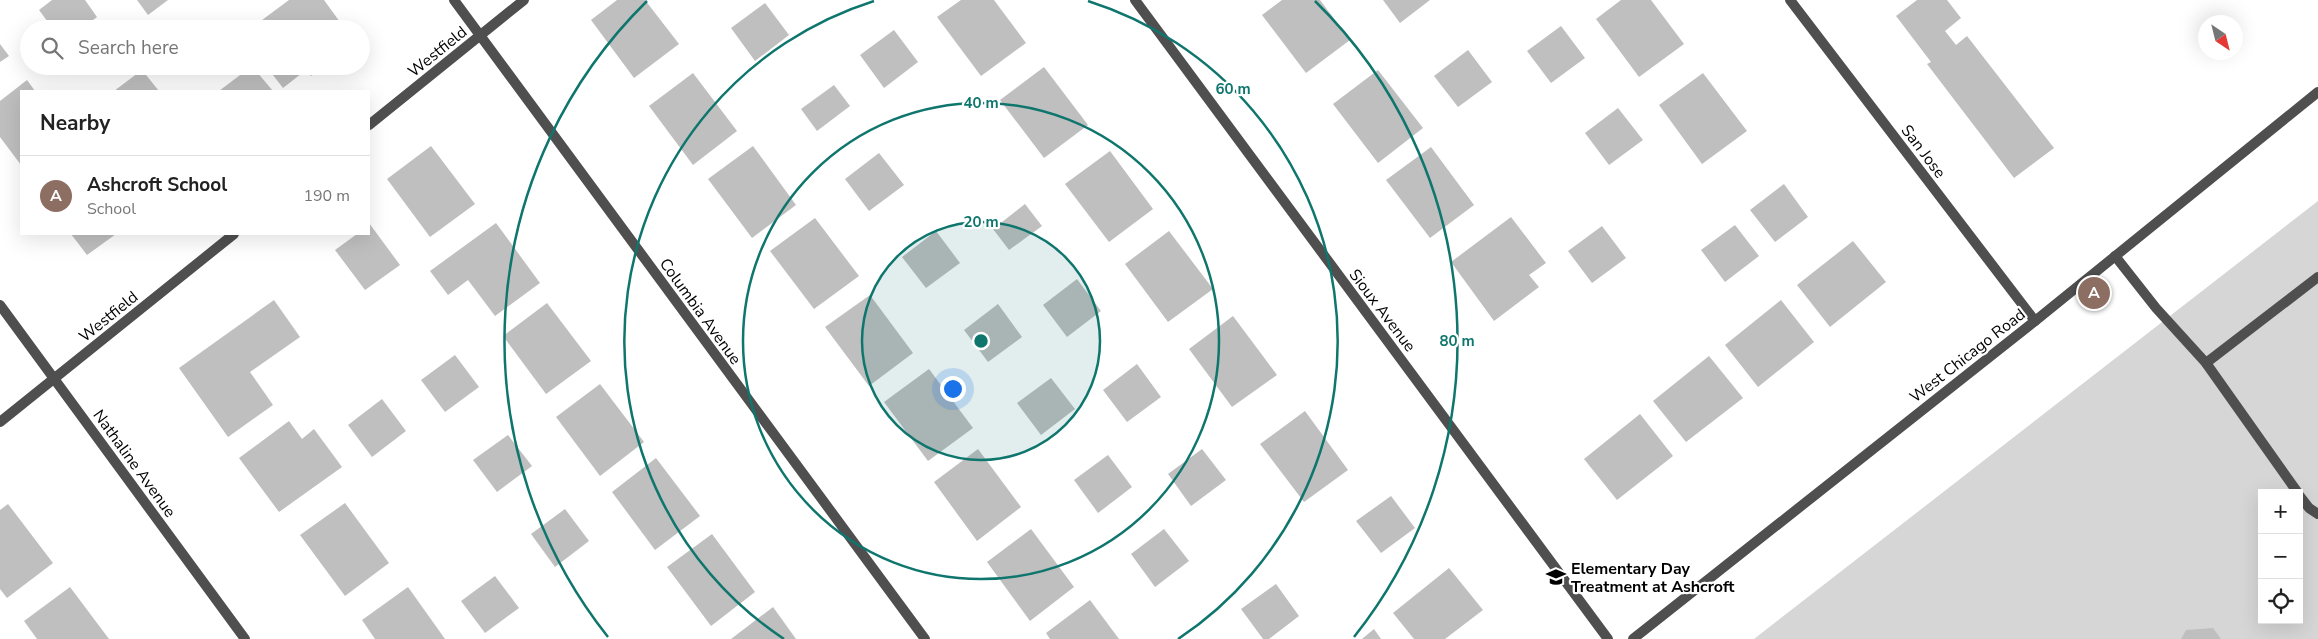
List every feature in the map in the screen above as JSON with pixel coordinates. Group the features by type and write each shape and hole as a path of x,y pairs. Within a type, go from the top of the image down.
{"street":[{"name":"Columbia Avenue","path":"454,0 925,639"},
{"name":"Westfield","path":"370,124 524,0"},
{"name":"Sioux Avenue","path":"1134,0 1608,639"},
{"name":"San Jose","path":"1790,0 2035,321"},
{"name":"West Chicago Road","path":"1633,639 2035,321 2318,92"},
{"name":"Westfield","path":"0,422 233,235"},
{"path":"2115,256 2156,308 2206,363 2294,489"},
{"path":"2206,363 2318,277"},
{"name":"Nathaline Avenue","path":"0,305 245,639"},
{"path":"2303,500 2309,508 2318,514"}],"shaded area":[{"path":"2318,201 2318,639 1754,639"}],"building":[{"path":"52,0 85,0 97,17 93,20 46,20 39,10"},
{"path":"137,0 168,0 148,15"},
{"path":"289,0 324,0 338,20 262,20"},
{"path":"617,0 645,0 679,44 634,78 591,20"},
{"path":"961,0 994,0 1026,43 981,76 937,17"},
{"path":"1282,0 1320,0 1350,40 1306,73 1262,15"},
{"path":"1383,0 1430,0 1400,23"},
{"path":"1621,0 1651,0 1684,44 1639,77 1596,19"},
{"path":"1917,0 1947,0 1961,18 1945,31 1956,45 1967,36 2054,148 2014,178 1927,64 1931,62 1896,16"},
{"path":"765,3 789,35 755,61 731,28"},
{"path":"1561,26 1585,58 1551,83 1527,51"},
{"path":"894,30 918,62 884,88 860,55"},
{"path":"0,44 9,56 0,62"},
{"path":"1468,50 1492,82 1458,107 1434,76"},
{"path":"1044,67 1088,125 1044,158 1000,100"},
{"path":"1378,70 1423,128 1378,163 1333,104"},
{"path":"693,73 737,131 693,165 649,106"},
{"path":"1703,73 1747,131 1702,164 1659,105"},
{"path":"135,75 146,75 158,90 115,90"},
{"path":"240,75 260,75 272,90 220,90"},
{"path":"273,75 300,75 283,88"},
{"path":"27,80 34,90 20,90 20,164 0,137 0,101"},
{"path":"834,85 850,106 817,131 801,109"},
{"path":"1618,108 1643,140 1609,165 1585,133"},
{"path":"431,146 475,204 430,237 387,179"},
{"path":"753,146 796,205 752,238 708,179"},
{"path":"1431,147 1474,205 1430,238 1386,180"},
{"path":"1110,151 1153,209 1109,242 1065,184"},
{"path":"879,153 904,185 869,211 845,179"},
{"path":"1784,184 1808,217 1775,242 1750,210"},
{"path":"1025,204 1042,226 1009,250 993,229"},
{"path":"1511,217 1546,263 1529,275 1539,287 1494,321 1451,262"},
{"path":"815,218 859,276 814,309 770,251"},
{"path":"496,223 540,283 495,316 468,280 448,295 430,271"},
{"path":"370,224 400,265 365,290 335,250 356,235 370,235"},
{"path":"1735,225 1759,256 1725,282 1701,250"},
{"path":"1602,226 1626,258 1592,283 1568,251"},
{"path":"936,231 960,263 926,288 902,257"},
{"path":"1169,231 1213,289 1168,322 1125,264"},
{"path":"72,235 115,235 87,255"},
{"path":"1853,241 1886,282 1830,327 1797,285"},
{"path":"1077,279 1101,311 1067,337 1043,305"},
{"path":"870,295 913,353 869,386 825,327"},
{"path":"274,300 300,337 250,372 273,405 228,437 179,368"},
{"path":"1781,300 1814,342 1758,387 1725,345"},
{"path":"547,303 591,361 546,394 503,336"},
{"path":"998,304 1022,337 988,362 964,330"},
{"path":"1233,316 1277,375 1232,407 1189,349"},
{"path":"455,355 479,387 445,412 421,380"},
{"path":"1709,356 1743,398 1686,442 1653,401"},
{"path":"1137,364 1161,397 1127,422 1103,390"},
{"path":"929,369 973,428 928,461 884,402"},
{"path":"1051,378 1075,409 1041,435 1017,403"},
{"path":"600,384 644,442 600,476 556,417"},
{"path":"382,399 406,431 372,457 348,425"},
{"path":"1305,411 1348,470 1304,502 1260,444"},
{"path":"1640,414 1673,456 1617,500 1584,459"},
{"path":"289,421 302,439 314,429 342,467 279,512 239,458"},
{"path":"508,435 532,466 497,492 473,460"},
{"path":"978,449 1021,507 977,541 934,482"},
{"path":"1202,449 1226,480 1191,506 1168,474"},
{"path":"1108,455 1132,487 1098,513 1074,480"},
{"path":"656,458 700,516 655,550 612,492"},
{"path":"1391,496 1415,528 1381,553 1356,521"},
{"path":"345,503 389,563 345,596 300,535"},
{"path":"8,504 53,563 7,598 0,589 0,510"},
{"path":"565,509 589,541 555,567 531,534"},
{"path":"1031,529 1074,587 1030,621 987,562"},
{"path":"1164,529 1189,561 1155,587 1131,554"},
{"path":"712,534 755,592 711,626 667,567"},
{"path":"1449,568 1483,610 1445,639 1414,639 1393,613"},
{"path":"495,576 519,608 485,633 461,601"},
{"path":"1276,584 1299,616 1269,639 1263,639 1241,609"},
{"path":"70,587 109,639 37,639 24,621"},
{"path":"408,587 445,639 375,639 362,620"},
{"path":"1090,600 1119,639 1050,639 1046,633"},
{"path":"773,607 796,639 731,639"},
{"path":"2213,628 2221,639 2181,639 2186,630"},
{"path":"1374,629 1381,639 1362,639"}],"place":[{"name":"Ashcroft School","path":"2094,293"},
{"name":"Elementary Day Treatment at Ashcroft","path":"1556,577"}]}
